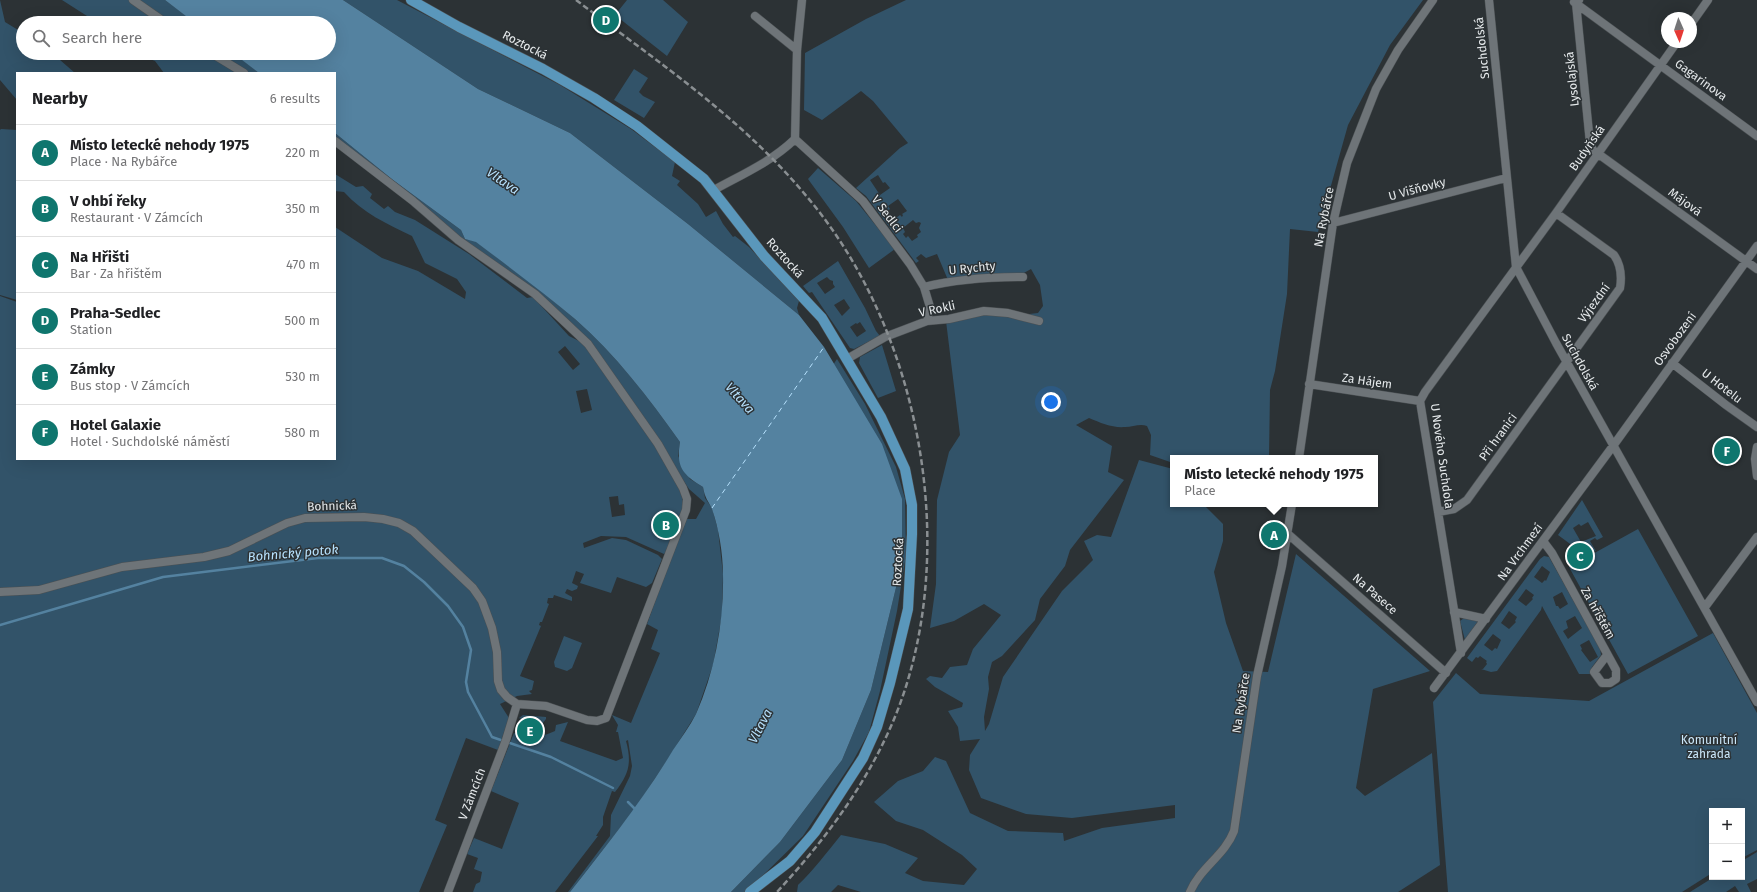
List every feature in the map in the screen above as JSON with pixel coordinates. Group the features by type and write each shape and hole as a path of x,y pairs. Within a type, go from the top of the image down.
{"main road":[{"name":"Roztocká","path":"411,0 459,27 543,69 594,98 637,126 677,156 704,179 764,256 822,318 881,417 906,469 909,486 912,534 908,609 890,683 871,742 842,793 815,832 794,856 750,892"}],"street":[{"path":"133,0 156,16"},
{"path":"714,190 762,165 781,152 795,139 797,50 802,0"},
{"name":"Na Rybářce","path":"1299,455 1334,223 1347,162 1376,89 1398,50 1433,0"},
{"name":"Suchdolská","path":"1489,0 1516,267 1566,361 1757,702"},
{"path":"1697,16 1708,0"},
{"name":"Gagarinova","path":"1576,1 1757,136"},
{"name":"Lysolajská","path":"1576,1 1590,143 1593,150 1598,154"},
{"path":"755,16 797,50"},
{"name":"Budyňská","path":"1516,267 1673,48"},
{"path":"223,60 242,72"},
{"name":"V Sedlci","path":"795,139 863,200 910,264 924,287 930,307 927,321"},
{"path":"336,142 413,201 458,240 535,294 588,344 658,444 683,488 687,499 686,510 606,718 597,721 587,720 546,706 517,704"},
{"name":"Májová","path":"1598,154 1757,269"},
{"name":"U Višňovky","path":"1334,223 1506,178"},
{"name":"Výjezdní","path":"1556,213 1614,255 1618,262 1622,280 1620,288 1566,361"},
{"name":"Osvobození","path":"1614,446 1757,246"},
{"name":"U Nového Suchdola","path":"1461,652 1420,401 1516,267"},
{"name":"U Rychty","path":"924,287 951,281 996,277 1023,277"},
{"name":"V Rokli","path":"847,359 885,337 927,321 949,319 984,311 1008,313 1039,321"},
{"name":"Při hranici","path":"1438,512 1454,509 1467,500 1560,373 1566,361"},
{"name":"U Hotelu","path":"1672,363 1757,427"},
{"name":"Za Hájem","path":"1309,384 1420,401"},
{"name":"Na Vrchmezí","path":"1434,688 1614,446"},
{"path":"1757,447 1755,459 1757,476"},
{"name":"Na Rybářce","path":"1190,892 1210,863 1230,842 1234,831 1257,676 1282,566 1292,507"},
{"name":"Bohnická","path":"0,592 39,590 122,567 204,557 229,551 287,524 305,518 364,517 383,519 399,523 413,532 474,588 482,601 492,628 496,652 498,681 501,690 507,697 517,704"},
{"name":"Na Pasece","path":"1288,534 1446,673"},
{"path":"1705,607 1757,537"},
{"name":"Za hřištěm","path":"1543,540 1607,655"},
{"path":"1454,612 1486,619"},
{"name":"V Zámcích","path":"448,892 505,741 517,704"}],"green space":[{"path":"0,0 5,22 16,29 16,60 60,60 74,72 16,72 16,99 0,80"},
{"path":"62,0 131,0 153,16 87,16"},
{"path":"136,0 165,0 187,16 160,16"},
{"path":"343,0 397,0 560,85 631,129 675,162 672,176 680,181 677,185 698,204 706,217 716,211 723,224 733,237 735,236 749,247 799,301 797,308 799,315 688,224 570,133 478,89"},
{"path":"627,0 663,0 688,22 667,56 615,15"},
{"path":"906,0 1423,0 1390,45 1348,125 1318,232 1290,229 1287,294 1275,371 1270,390 1269,455 1170,455 1170,462 1150,455 1151,435 1147,426 1116,427 1089,418 1076,425 1112,446 1108,472 1124,480 1070,550 1065,566 1040,599 1035,620 1002,656 992,662 988,677 989,689 984,717 985,731 989,724 1003,677 1062,591 1093,560 1084,541 1097,535 1111,537 1139,460 1170,468 1170,507 1206,507 1223,524 1223,541 1214,572 1226,623 1243,671 1268,672 1296,554 1430,671 1373,689 1356,788 1365,796 1432,753 1440,865 1398,892 861,892 838,885 831,892 797,892 798,885 841,835 885,844 918,858 905,873 923,881 964,885 977,869 962,855 923,830 896,821 874,802 898,781 923,771 935,757 946,761 970,813 1008,831 1063,833 1064,841 1102,828 1175,818 1175,805 1072,818 1026,814 981,798 969,770 970,755 980,739 960,741 958,727 948,711 962,707 963,703 935,687 926,679 930,676 942,678 950,667 967,665 973,649 1001,615 984,604 954,621 930,628 936,584 937,500 949,452 960,435 946,321 992,313 1011,316 1038,313 1043,306 1040,285 1031,269 1022,274 948,280 937,254 926,258 921,254 916,258 919,261 916,263 866,196 856,188 900,148 908,143 873,101 861,91 822,120 804,110 805,53 866,19","holes":["878,175 883,183 885,182 890,188 880,195 870,180","898,199 907,211 902,214 902,217 900,215 896,218 894,216 890,218 886,212 890,209 888,206","913,220 916,223 921,223 919,228 921,232 917,235 918,237 912,241 908,236 906,238 903,234 905,232 903,228"]},
{"path":"152,60 218,60 236,72 163,72"},
{"path":"227,60 243,60 258,72 246,72"},
{"path":"634,69 648,78 639,92 643,96 655,102 644,118 614,100"},
{"path":"0,130 16,130 16,300 0,295"},
{"path":"336,134 393,180 461,230 465,239 476,241 551,299 575,319 604,347 631,377 680,442 678,456 690,479 703,487 705,498 712,508 718,530 723,574 722,615 713,665 696,714 634,810 570,892 568,892 610,836 611,815 630,776 632,766 628,740 626,741 629,756 628,768 623,780 615,792 612,791 603,817 603,825 596,836 598,836 555,892 473,892 476,884 480,882 482,872 474,869 478,858 467,854 474,838 502,849 519,803 491,791 514,733 530,737 545,735 555,731 556,725 568,722 560,741 616,761 623,758 618,732 616,732 618,725 612,715 631,723 660,653 651,649 658,630 647,624 685,519 696,519 705,503 689,489 590,343 336,140"},
{"path":"818,168 856,201 895,249 869,268 843,227 808,179"},
{"path":"336,175 356,187 363,186 372,194 370,198 384,209 388,206 395,212 415,220 469,254 527,298 533,297 569,336 581,342 590,350 654,444 679,488 684,508 666,553 664,554 626,537 601,536 583,543 584,548 612,538 626,540 658,555 662,559 652,583 646,587 617,577 611,593 580,583 584,574 576,571 572,583 578,586 577,589 572,591 567,589 565,593 572,597 572,601 554,595 553,598 548,598 547,603 549,604 542,622 540,622 539,625 541,626 520,676 534,681 532,690 529,691 532,694 517,696 500,704 509,718 498,750 466,738 435,820 447,825 419,892 0,892 0,296 16,302 16,460 336,460 336,228 382,258 418,271 465,299 466,292 457,279 425,263 412,236 367,212 344,192 336,191","holes":["565,346 580,364 573,370 558,352","587,389 592,410 581,413 576,391","618,496 619,505 624,504 625,515 612,517 609,497"]},
{"path":"838,261 880,336 854,349 850,348 812,292 809,293 803,286","holes":["827,277 833,281 835,287 825,294 817,283","844,299 850,308 842,316 834,305","860,322 866,331 857,337 850,327 856,323 857,324"]},
{"path":"882,345 896,391 878,398 859,363 860,357"},
{"path":"837,359 865,404 896,467 905,499 906,555 897,611 880,691 869,732 853,761 803,836 746,892 731,892 780,842 842,760 871,690 902,563 833,365"},
{"path":"1582,500 1603,537 1597,540 1595,538 1590,541 1596,551 1577,549 1558,535","holes":["1588,522 1596,536 1581,542 1573,528 1579,524 1581,526"]},
{"path":"1638,529 1698,636 1628,674 1569,567"},
{"path":"1544,556 1549,557 1600,648 1601,655 1592,667 1590,674 1579,674 1542,606 1541,610 1497,671 1491,672 1481,669 1483,669 1487,664 1487,661 1480,656 1478,658 1476,657 1472,662 1467,658 1540,559","holes":["1542,566 1550,572 1546,581 1545,580 1542,583 1534,577","1526,589 1534,595 1532,598 1533,599 1526,606 1518,600","1562,592 1568,604 1560,609 1556,606 1553,597","1509,611 1517,617 1516,622 1509,629 1501,623","1575,616 1582,628 1568,639 1563,631 1568,628 1566,621","1493,634 1501,640 1497,649 1495,648 1492,651 1484,645","1589,640 1598,657 1590,662 1581,650 1580,645"]},
{"path":"1464,618 1478,621 1465,640 1460,621"},
{"name":"Komunitní zahrada","path":"1713,633 1757,713 1757,850 1745,856 1745,808 1709,808 1709,875 1682,892 1448,892 1433,702 1456,673 1480,694 1589,701"},
{"path":"564,636 582,643 572,668 567,671 555,667 554,662"},
{"path":"523,715 546,717 546,719 542,724 535,724 519,718"},
{"path":"1757,852 1757,879 1747,884 1751,892 1739,892 1735,886 1726,892 1690,892 1709,880 1745,880 1745,859"}],"water":[{"name":"Vltava","path":"165,0 343,0 478,89 570,133 688,224 799,315 824,347 882,444 902,499 902,563 871,690 842,760 780,842 731,892 570,892 637,805 688,728 703,698 713,663 722,610 723,567 720,542 717,525 703,487 685,474 680,464 680,442 631,377 604,347 575,319 476,242 465,239 461,230 393,180 336,134 336,72 258,72 242,60 336,60 336,16 186,16"}],"waterway":[{"name":"Bohnický potok","path":"0,625 163,577 318,558 382,558 404,566 424,582 448,606 463,627 471,650 466,682 468,692 492,737 551,757 613,788"},
{"name":"Bohnický potok","path":"628,802 637,811"}],"ferry route":[{"path":"712,508 824,347"}],"railway":[{"path":"576,0 698,92 756,142 783,169 808,198 848,253 880,314 904,381 920,450 927,521 925,591 913,660 892,724 869,770 856,792 827,833 777,892"}],"place":[{"name":"Praha-Sedlec","path":"606,20"},
{"name":"Hotel Galaxie","path":"1727,451"},
{"name":"V ohbí řeky","path":"666,525"},
{"name":"Místo letecké nehody 1975","path":"1274,535"},
{"name":"Na Hřišti","path":"1580,556"},
{"name":"Zámky","path":"530,731"}]}
